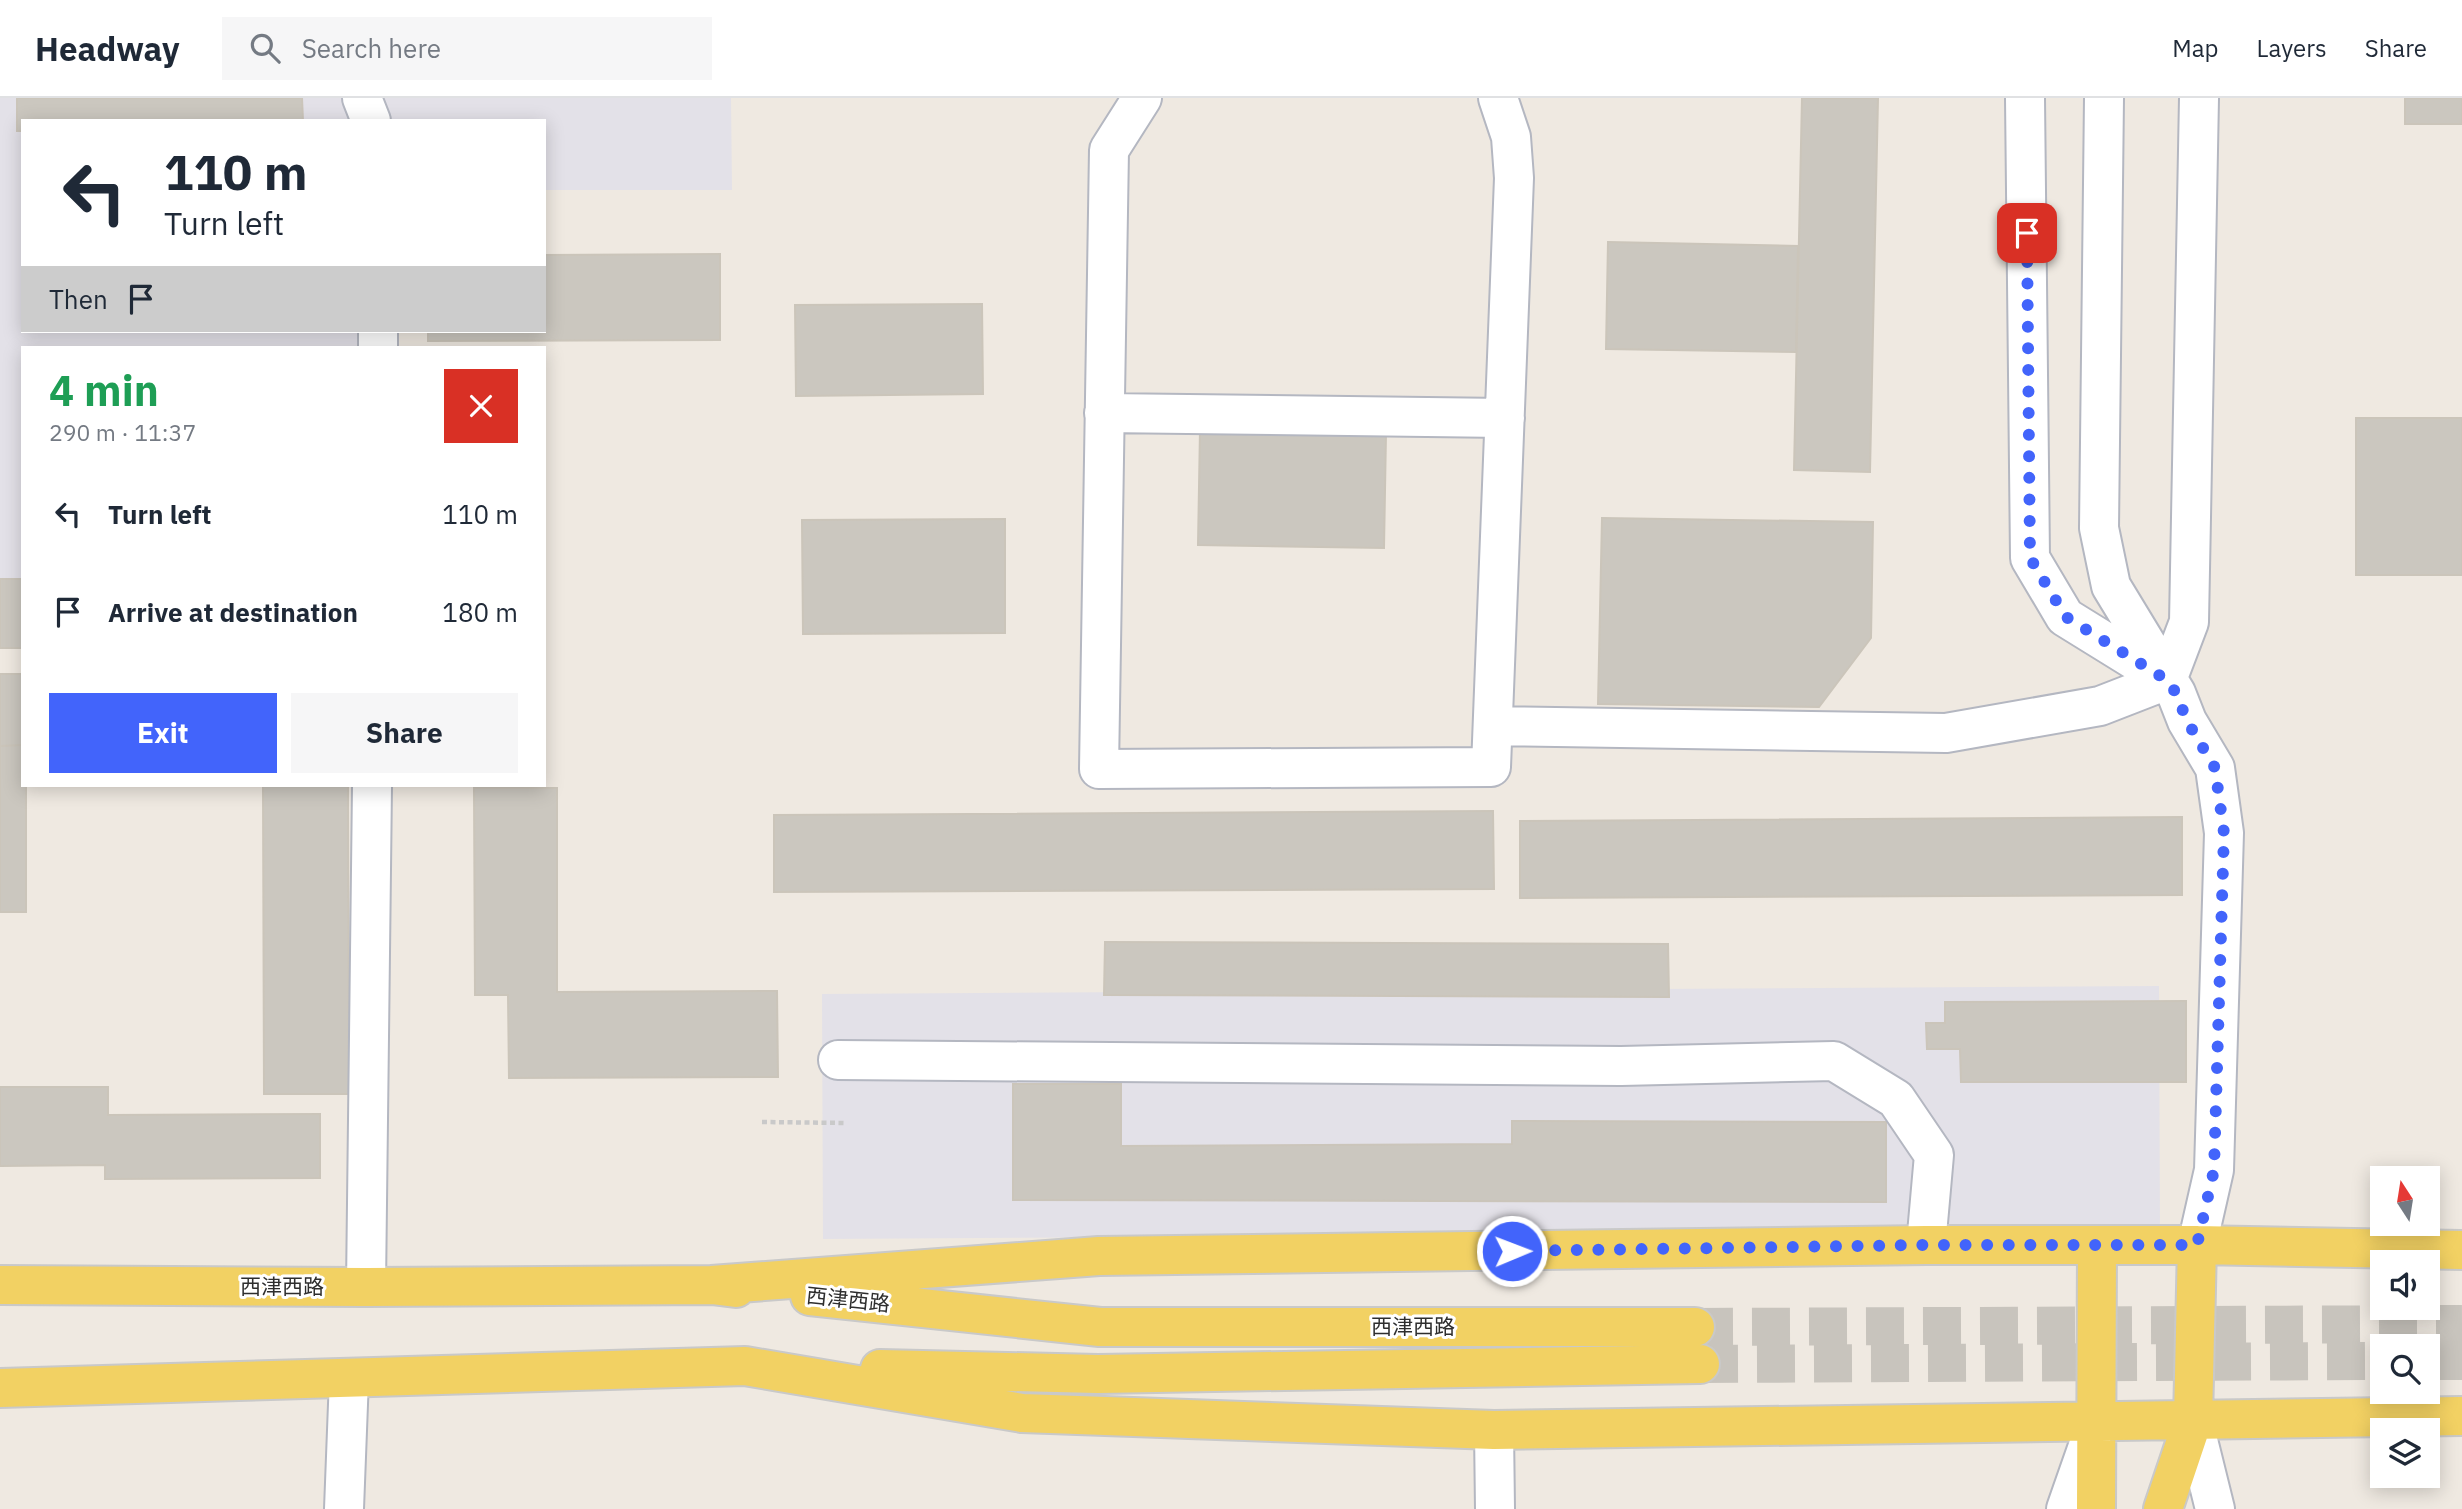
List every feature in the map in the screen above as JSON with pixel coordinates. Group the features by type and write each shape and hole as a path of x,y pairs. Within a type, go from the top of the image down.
{"main road":[{"path":"712,1285 1098,1256 1926,1245 2197,1245 2462,1250"},
{"path":"2096,1509 2097,1245"},
{"path":"2163,1509 2193,1420 2197,1245"},
{"name":"西津西路","path":"0,1285 712,1285 1100,1327 1698,1345 1098,1374 745,1366 0,1388"},
{"name":"西津西路","path":"745,1366 1022,1413 1494,1430 2462,1416"}],"street":[{"path":"362,98 370,119"},
{"path":"1142,98 1109,150 1099,769 1492,766 1514,178 1511,137 1498,98"},
{"path":"2025,98 2030,558 2066,617 2167,680"},
{"path":"2104,98 2098,527 2111,586 2176,693 2187,721 2215,768 2224,833 2214,1170 2197,1245"},
{"path":"1493,726 1946,733 2100,706 2167,680 2189,622 2199,98"},
{"path":"1104,413 1504,418"},
{"path":"366,1287 372,787"},
{"path":"838,1060 1607,1066 1834,1061 1896,1100 1934,1155 1926,1245"},
{"path":"344,1509 349,1378"},
{"path":"2066,1509 2097,1420"},
{"path":"2193,1420 2215,1509"},
{"path":"1494,1430 1495,1509"}],"path":[{"path":"762,1122 846,1123"}],"shaded area":[{"path":"0,98 731,98 732,190 546,190 546,119 21,119 21,333 394,333 394,346 21,346 21,648 0,648"},
{"path":"2159,986 2160,1231 823,1239 822,994"}],"building":[{"path":"17,98 302,98 303,119 21,119 21,131 17,131"},
{"path":"1802,98 1878,98 1870,472 1794,470"},
{"path":"2405,98 2462,98 2462,124 2405,124"},
{"path":"1608,242 1798,246 1796,352 1606,349"},
{"path":"720,254 720,340 428,341 428,333 546,333 546,255"},
{"path":"982,304 983,394 796,396 795,305"},
{"path":"2356,418 2462,418 2462,575 2356,575"},
{"path":"1200,430 1386,433 1384,548 1198,545"},
{"path":"1602,518 1873,522 1871,638 1819,707 1598,704"},
{"path":"1005,519 1005,633 803,634 802,520"},
{"path":"0,579 21,579 21,648 0,648"},
{"path":"0,674 21,674 21,745 0,746"},
{"path":"21,745 21,787 26,787 26,912 0,912 0,746"},
{"path":"263,787 348,787 349,1094 264,1094"},
{"path":"474,788 557,788 557,992 777,991 778,1077 509,1078 508,995 475,995"},
{"path":"1493,811 1494,889 774,892 774,815"},
{"path":"2182,817 2182,895 1520,898 1520,821"},
{"path":"1105,942 1668,944 1669,997 1104,995"},
{"path":"2186,1001 2186,1082 1961,1082 1960,1049 1927,1049 1926,1023 1945,1023 1945,1002"},
{"path":"1013,1084 1121,1084 1121,1146 1512,1144 1512,1121 1886,1122 1886,1202 1013,1200"},
{"path":"0,1087 108,1087 108,1115 320,1114 320,1178 105,1179 105,1165 0,1166"}],"tunnel":[{"path":"1695,1327 2462,1324"},
{"path":"1700,1364 2370,1361"},
{"path":"2440,1361 2462,1361"}],"route":[{"path":"1512,1251 1926,1245 2197,1245 2214,1170 2224,833 2215,768 2167,680 2066,617 2030,558 2027,233"}]}
